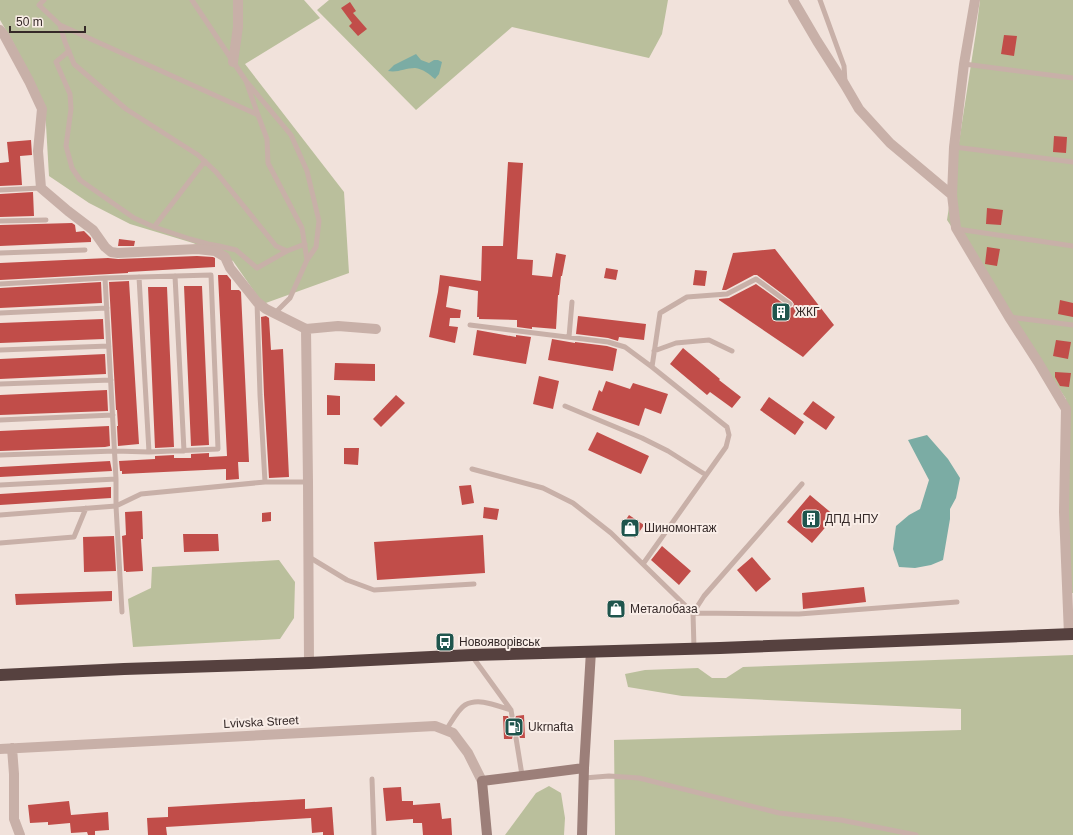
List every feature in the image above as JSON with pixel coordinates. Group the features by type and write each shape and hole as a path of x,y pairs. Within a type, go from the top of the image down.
{"highway":[{"path":"0,675 472,655 1071,635"}],"street":[{"path":"233,62 238,27 238,0"},
{"path":"793,0 859,109 890,143 952,195"},
{"path":"975,0 964,64 954,147 952,195 956,228 1038,362 1070,410 1064,512 1071,635"},
{"path":"0,30 29,81 42,109 38,151 41,188 93,230 105,247 111,252 118,253 197,249 215,251 225,257 230,268 256,302 266,309 306,329 338,326 376,329"},
{"path":"306,329 309,663"},
{"path":"582,835 591,651"},
{"name":"Lvivska Street","path":"0,749 435,726 446,730"},
{"path":"446,730 453,733 468,753 482,781 488,835"},
{"path":"12,748 14,774 14,820 20,835"},
{"path":"482,781 522,775 584,773"}],"lane":[{"path":"44,0 39,5 60,25 258,115"},
{"path":"192,0 246,81 291,136 307,171 319,221 316,247 307,260 290,298 275,313"},
{"path":"820,0 844,66 845,85"},
{"path":"60,25 74,64 126,109 205,161 221,178 276,246 287,251"},
{"path":"69,51 56,62 70,94 66,146 72,168 80,180 134,218 154,227 208,244 236,250 257,268 287,251 304,244"},
{"path":"964,64 1073,78"},
{"path":"246,81 267,139 268,163 302,228 307,260"},
{"path":"954,147 1073,162"},
{"path":"154,227 205,161"},
{"path":"0,190 41,188"},
{"path":"0,221 46,220"},
{"path":"956,228 1073,246"},
{"path":"0,253 85,250"},
{"path":"0,284 105,278 211,275 218,449 0,455"},
{"path":"175,276 184,451"},
{"path":"139,277 149,452"},
{"path":"105,278 122,612"},
{"path":"652,367 660,314 687,296 727,294 756,279 790,304"},
{"path":"256,302 265,482"},
{"path":"569,337 572,302"},
{"path":"0,313 107,308"},
{"path":"1010,317 1073,325"},
{"path":"470,325 608,342 625,347 727,426 729,435 726,447 643,564"},
{"path":"654,351 676,343 709,340 732,351"},
{"path":"0,350 109,346"},
{"path":"0,384 111,380"},
{"path":"565,406 642,438 668,451 706,475"},
{"path":"0,420 113,415"},
{"path":"472,469 543,488 573,503 611,533 693,613 800,614 957,602"},
{"path":"0,485 116,479"},
{"path":"0,515 116,506 141,494 265,482 308,482"},
{"path":"694,648 693,613 704,596 802,484"},
{"path":"0,543 74,537 86,508"},
{"path":"309,558 347,580 374,590 474,584"},
{"path":"446,730 464,705 476,702 490,703 512,713 472,655"},
{"path":"516,738 522,775"},
{"path":"584,773 640,778 779,813 841,820 916,835"},
{"path":"372,779 374,835"}],"green space":[{"path":"0,0 304,0 320,18 245,64 344,192 349,273 263,304 233,261 193,243 130,224 89,203 49,176 45,108 13,42 0,20"},
{"path":"329,0 668,0 662,34 649,58 512,27 416,110 317,10"},
{"path":"980,0 1073,0 1073,593 1068,593 1066,399 947,220"},
{"path":"279,560 295,582 294,618 280,639 133,647 128,599 151,588 152,567"},
{"path":"1073,655 1073,835 615,835 614,740 961,730 961,709 682,696 628,687 625,674 645,670 698,668 712,678 726,678 743,667"},
{"path":"549,786 561,793 565,818 564,835 505,835 536,793"}],"water":[{"path":"416,54 421,60 429,63 434,60 442,62 439,74 435,79 423,71 415,68 388,71 394,65"},
{"path":"927,435 948,459 960,478 956,498 950,509 950,519 943,560 931,565 915,568 899,567 893,549 896,526 909,515 920,509 929,480 908,440"}],"building":[{"path":"350,2 356,11 353,13 367,29 358,36 349,26 352,23 341,8"},
{"path":"1004,35 1017,36 1014,56 1001,54"},
{"path":"1054,136 1067,137 1066,153 1053,152"},
{"path":"31,140 32,155 20,156 22,185 0,186 0,163 9,162 7,142"},
{"path":"508,162 523,163 517,259 533,260 532,275 552,277 556,253 566,255 558,295 556,329 532,327 532,329 517,327 517,320 479,319 479,317 477,317 478,291 449,286 446,307 461,310 460,318 450,318 449,326 458,327 455,343 429,337 440,275 481,281 482,246 503,246"},
{"path":"33,192 34,216 0,217 0,194"},
{"path":"987,208 1003,210 1001,225 986,224"},
{"path":"72,223 75,225 76,232 84,231 91,238 91,242 0,246 0,225"},
{"path":"119,239 135,241 134,246 118,246"},
{"path":"987,247 1000,249 997,266 985,264"},
{"name":"ЖКГ","path":"775,249 834,325 803,357 719,300 729,298 756,284 788,307 793,307 794,304 792,301 757,275 754,275 726,290 722,290 733,253"},
{"path":"197,256 215,258 215,267 0,280 0,263"},
{"path":"606,268 618,270 616,280 604,278"},
{"path":"695,270 707,271 705,286 693,285"},
{"path":"218,275 227,275 231,280 231,290 239,290 241,292 249,462 238,462 239,479 226,480 226,469 122,474 122,471 120,471 119,461 155,459 155,456 174,455 174,458 191,458 191,454 209,453 209,457 227,456"},
{"path":"129,281 139,444 118,446 109,282"},
{"path":"101,282 102,303 0,308 0,288"},
{"path":"184,286 202,286 209,445 191,446"},
{"path":"148,287 167,287 174,447 155,448"},
{"path":"1060,300 1073,303 1073,317 1058,314"},
{"path":"266,316 269,318 271,350 283,349 289,477 269,478 261,317"},
{"path":"578,316 646,324 644,340 619,337 618,341 608,338 576,334"},
{"path":"103,319 104,339 0,343 0,323"},
{"path":"477,330 516,337 516,335 531,337 526,364 473,355"},
{"path":"552,339 607,346 617,349 613,371 548,360"},
{"path":"1056,340 1071,342 1068,359 1053,356"},
{"path":"683,348 720,379 719,380 741,397 732,408 710,392 707,395 670,364"},
{"path":"105,354 106,374 0,379 0,359"},
{"path":"335,363 375,364 375,381 334,380"},
{"path":"1055,372 1071,373 1069,387 1060,386 1055,377"},
{"path":"539,376 559,381 553,409 533,404"},
{"path":"606,381 630,389 633,383 668,394 661,414 645,408 639,426 592,410 599,390 602,392"},
{"path":"107,390 108,411 0,415 0,395"},
{"path":"327,395 340,396 340,415 327,415"},
{"path":"396,395 405,403 381,427 373,419"},
{"path":"769,397 804,422 795,435 760,410"},
{"path":"813,401 835,417 826,430 803,414"},
{"path":"109,426 110,446 0,451 0,431"},
{"path":"597,432 649,456 641,474 588,450"},
{"path":"344,448 359,448 358,465 344,464"},
{"path":"110,461 112,471 0,477 0,467"},
{"path":"471,485 474,503 462,505 459,486"},
{"path":"111,487 111,498 0,505 0,494"},
{"name":"ДПД НПУ","path":"810,495 835,516 812,543 787,522"},
{"path":"484,507 499,509 497,520 483,518"},
{"path":"142,511 143,539 141,539 143,571 126,572 124,571 122,536 126,535 125,512"},
{"path":"271,512 271,521 262,522 262,513"},
{"path":"629,515 644,525 635,538 621,527"},
{"path":"183,534 218,534 219,551 184,552"},
{"path":"483,535 485,573 377,580 374,542"},
{"path":"114,536 116,571 84,572 83,537"},
{"path":"662,546 691,571 679,585 651,560"},
{"path":"752,557 771,579 756,592 737,570"},
{"path":"864,587 866,602 803,609 802,593"},
{"path":"112,591 112,601 16,605 15,594"},
{"name":"Ukrnafta","path":"524,715 525,738 520,738 519,735 516,734 513,735 512,739 504,739 503,716 508,716 509,719 512,720 515,719 516,716"},
{"path":"401,787 402,801 413,801 413,805 440,803 442,819 451,818 452,835 423,835 422,823 413,823 413,819 386,821 383,788"},
{"path":"305,799 305,809 332,807 334,835 323,835 323,832 312,833 311,818 166,827 167,835 148,835 147,818 168,817 168,807"},
{"path":"69,801 71,815 108,812 109,830 95,831 95,835 88,835 87,832 71,833 70,823 48,825 48,822 30,823 28,805"}],"place":[{"name":"ЖКГ","path":"781,312"},
{"name":"ДПД НПУ","path":"811,519"},
{"name":"Шиномонтаж","path":"630,528"},
{"name":"Металобаза","path":"616,609"},
{"name":"Новояворівськ","path":"445,642"},
{"name":"Ukrnafta","path":"514,727"}]}
